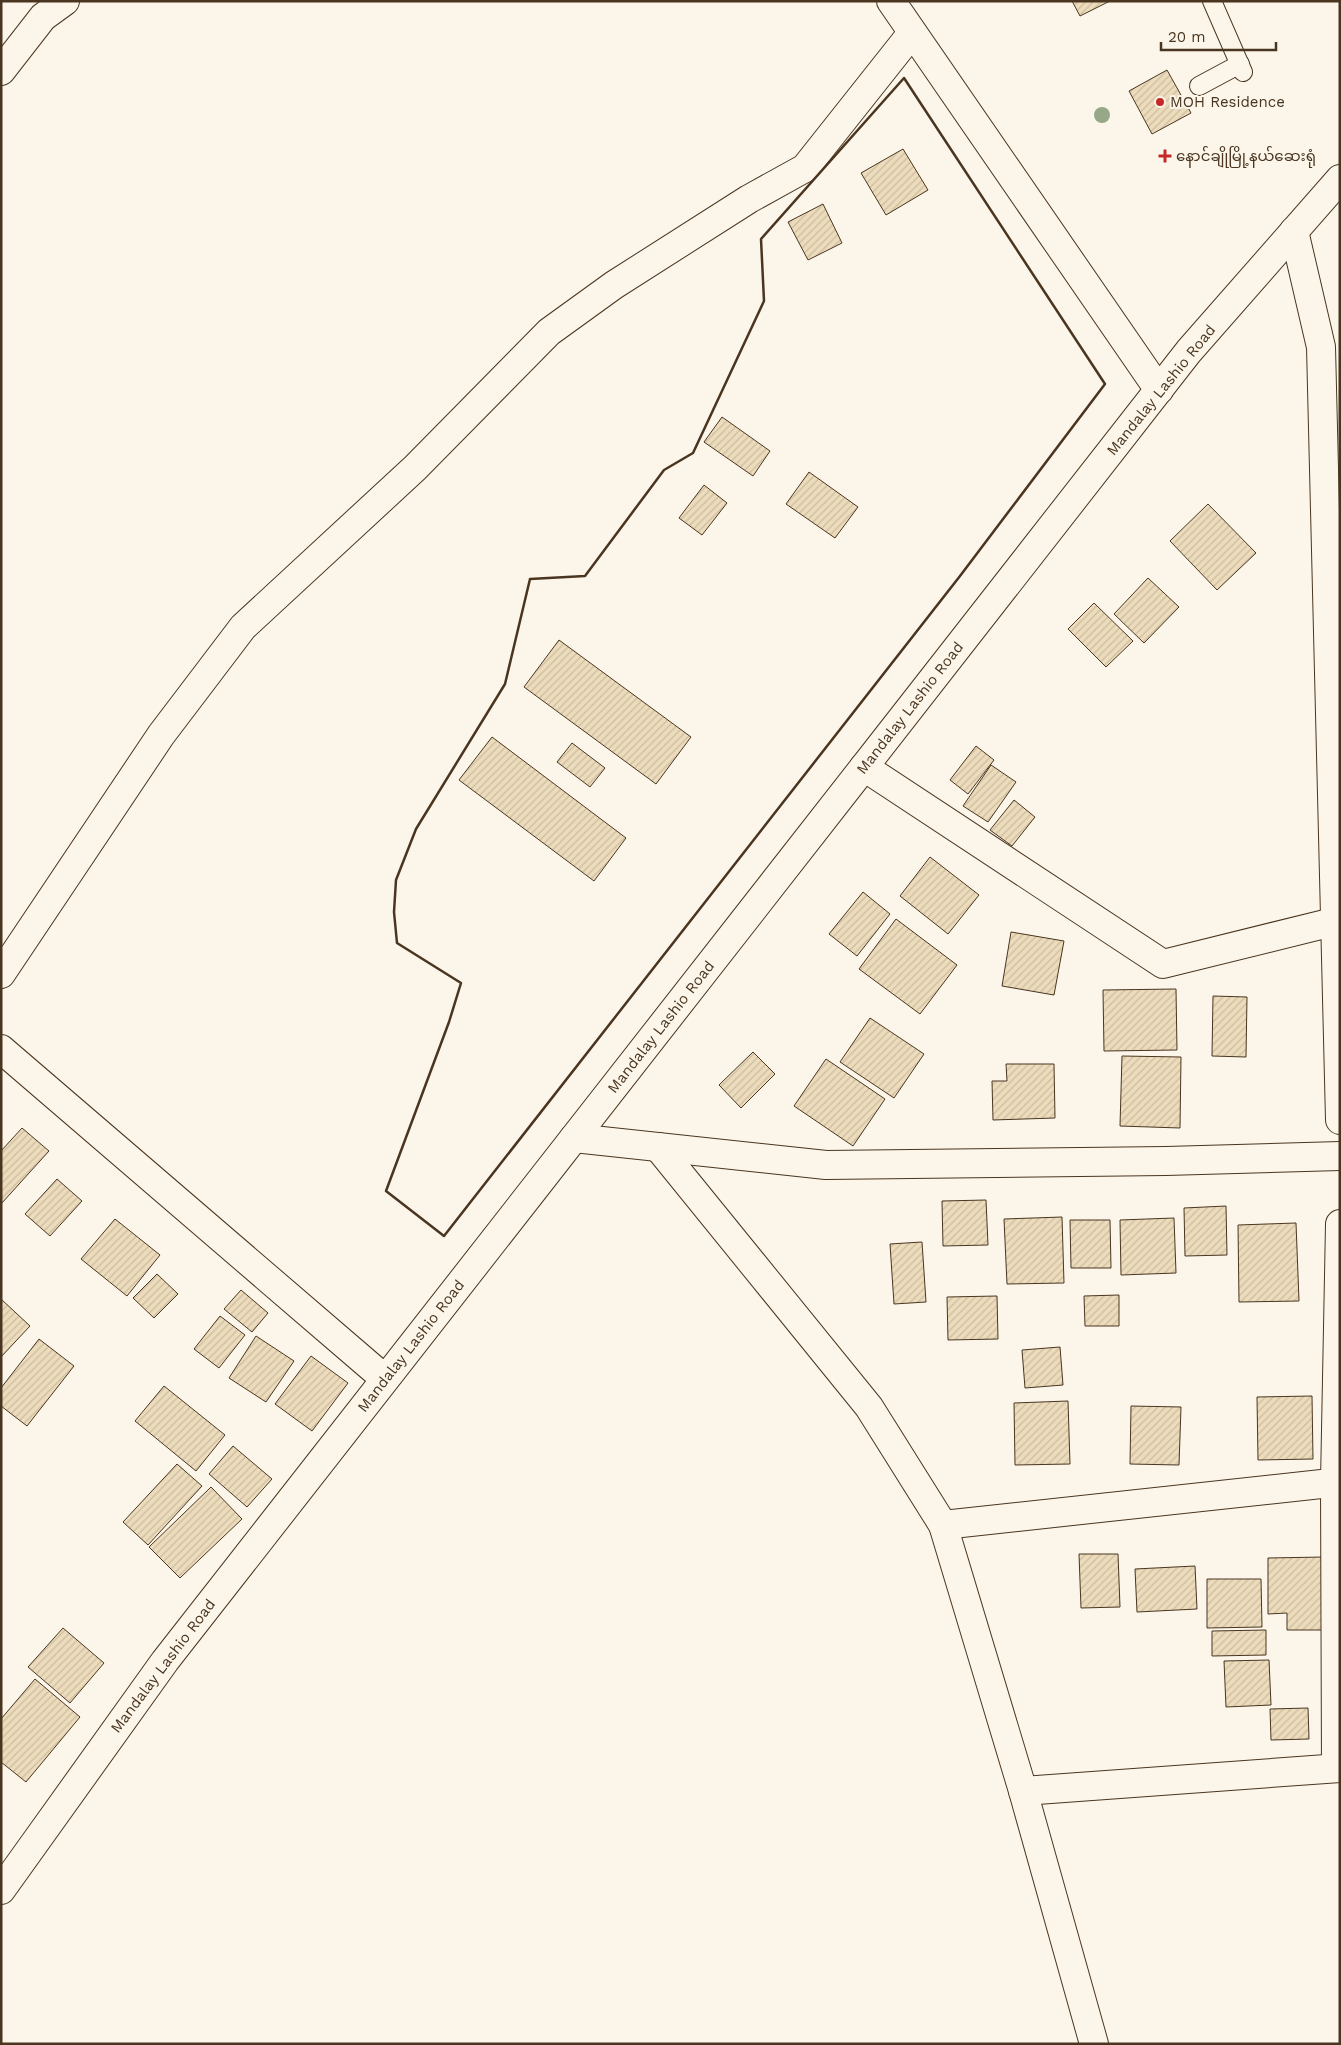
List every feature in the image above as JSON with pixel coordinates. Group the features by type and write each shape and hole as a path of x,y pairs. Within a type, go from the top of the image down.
{"main road":[{"path":"1,71 43,17 65,1"},
{"path":"890,1 1159,390"},
{"path":"1,974 161,735 243,627 415,468 549,332 622,279 749,199 805,168 912,33"},
{"name":"Mandalay Lashio Road","path":"1,1890 165,1660 1189,351 1340,179"},
{"path":"1294,231 1321,347 1336,836 1333,922 1340,1120"},
{"path":"864,767 1163,964 1333,922"},
{"path":"1,1049 385,1379"},
{"path":"574,1138 826,1165 1166,1161 1340,1156"},
{"path":"658,1147 869,1407 943,1525 1023,1791 1094,2044"},
{"path":"1023,1791 1338,1767 1340,1224"},
{"path":"943,1525 1338,1482"}],"lane":[{"path":"1199,86 1241,68 1212,1"}],"building":[{"path":"1072,1 1110,1 1080,16"},
{"name":"MOH Residence","path":"1167,70 1191,113 1152,134 1129,91"},
{"path":"903,149 928,190 886,215 861,173"},
{"path":"823,204 842,243 808,260 788,222"},
{"path":"722,417 770,451 753,476 704,442"},
{"path":"809,472 858,507 835,538 786,504"},
{"path":"704,485 727,503 702,535 679,518"},
{"path":"1208,504 1256,553 1217,590 1170,541"},
{"path":"1148,578 1179,607 1144,643 1114,614"},
{"path":"1094,603 1133,641 1106,667 1068,629"},
{"path":"559,640 691,737 656,784 524,687"},
{"path":"492,737 626,838 594,881 459,780"},
{"path":"572,743 605,768 590,787 557,762"},
{"path":"976,746 994,760 968,794 950,780"},
{"path":"991,765 1016,782 988,822 963,806"},
{"path":"1014,800 1035,817 1012,846 990,830"},
{"path":"930,857 979,895 948,934 900,896"},
{"path":"863,892 890,914 857,956 829,934"},
{"path":"896,919 957,965 920,1014 859,969"},
{"path":"1011,932 1064,941 1054,995 1002,986"},
{"path":"1176,989 1177,1050 1104,1051 1103,990"},
{"path":"1213,996 1247,997 1246,1057 1212,1056"},
{"path":"870,1018 924,1054 894,1098 840,1062"},
{"path":"753,1052 775,1074 741,1108 719,1085"},
{"path":"1122,1056 1181,1057 1180,1128 1120,1126"},
{"path":"826,1059 885,1099 853,1146 794,1106"},
{"path":"1006,1064 1054,1064 1055,1118 993,1120 992,1081 1007,1081"},
{"path":"22,1128 49,1151 1,1204 1,1151"},
{"path":"57,1179 82,1201 50,1236 25,1214"},
{"path":"986,1200 988,1245 943,1246 942,1201"},
{"path":"1226,1206 1227,1255 1185,1256 1184,1208"},
{"path":"1062,1217 1064,1283 1007,1284 1004,1219"},
{"path":"1174,1218 1176,1273 1121,1275 1120,1220"},
{"path":"115,1219 160,1255 127,1296 81,1259"},
{"path":"1070,1220 1110,1220 1111,1268 1071,1268"},
{"path":"1296,1223 1299,1301 1239,1302 1238,1225"},
{"path":"922,1242 926,1302 894,1304 890,1244"},
{"path":"157,1274 178,1294 154,1318 133,1298"},
{"path":"241,1290 268,1313 252,1332 224,1309"},
{"path":"1119,1295 1119,1326 1085,1326 1084,1296"},
{"path":"997,1296 998,1339 948,1340 947,1297"},
{"path":"1,1299 30,1326 1,1357"},
{"path":"220,1316 245,1335 219,1368 194,1349"},
{"path":"256,1336 294,1361 266,1402 229,1378"},
{"path":"39,1339 74,1366 27,1426 1,1406 1,1388"},
{"path":"1060,1347 1063,1385 1025,1388 1022,1350"},
{"path":"311,1356 348,1383 312,1431 275,1404"},
{"path":"164,1386 225,1435 196,1471 135,1421"},
{"path":"1312,1396 1313,1459 1258,1460 1257,1397"},
{"path":"1068,1401 1070,1464 1015,1465 1014,1403"},
{"path":"1131,1406 1181,1407 1179,1465 1130,1464"},
{"path":"233,1446 272,1479 247,1507 209,1474"},
{"path":"177,1464 202,1486 148,1545 123,1522"},
{"path":"211,1487 242,1519 180,1578 149,1547"},
{"path":"1079,1554 1118,1554 1120,1607 1081,1608"},
{"path":"1324,1557 1324,1630 1287,1630 1287,1613 1268,1614 1268,1558"},
{"path":"1195,1566 1197,1609 1137,1612 1135,1569"},
{"path":"1207,1579 1261,1579 1262,1627 1207,1628"},
{"path":"63,1628 104,1663 70,1703 28,1667"},
{"path":"1266,1630 1266,1655 1212,1656 1212,1631"},
{"path":"1269,1660 1271,1705 1226,1707 1224,1661"},
{"path":"35,1679 80,1717 26,1782 1,1762 1,1719"},
{"path":"1308,1708 1309,1739 1271,1740 1270,1709"}],"wall":[{"path":"904,78 1105,384 960,576 444,1236 386,1191 449,1022 461,983 397,943 394,912 396,880 416,829 505,684 530,579 585,576 664,470 693,453 764,301 761,239 904,78"}],"place":[{"name":"MOH Residence","path":"1160,102"},
{"name":"နောင်ချိုမြို့နယ်ဆေးရုံ","path":"1165,156"}]}
